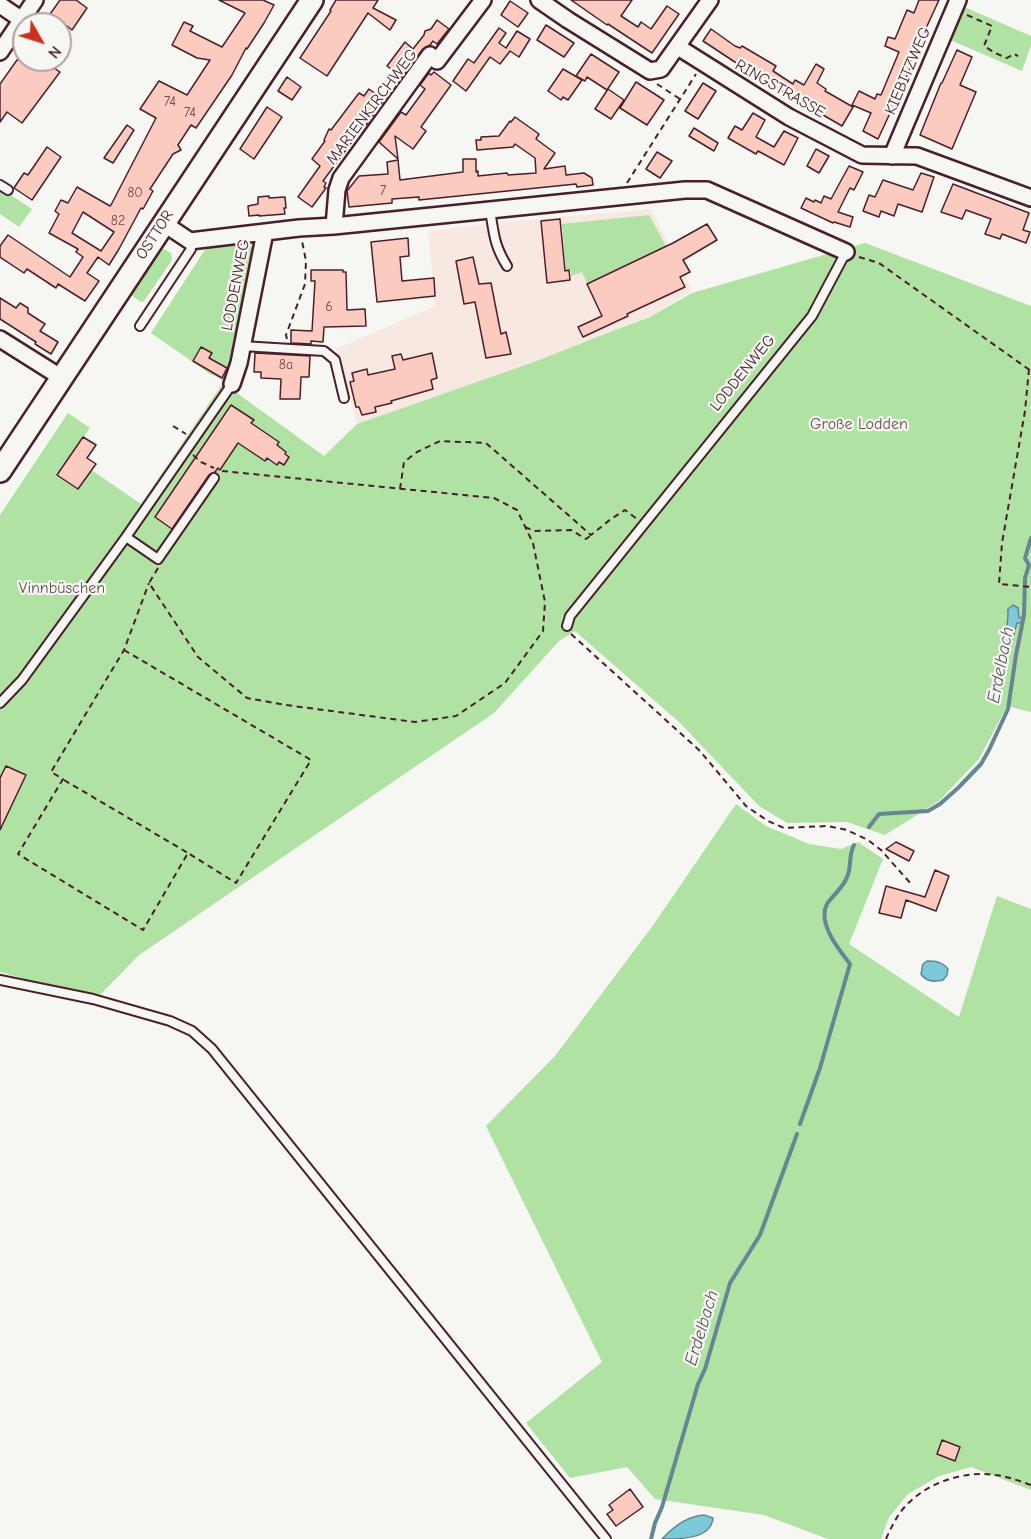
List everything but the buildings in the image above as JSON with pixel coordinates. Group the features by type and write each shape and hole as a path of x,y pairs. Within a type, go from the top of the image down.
{"main road":[{"name":"OSTTOR","path":"0,471 312,0"}],"street":[{"name":"MARIENKIRCHWEG","path":"334,226 337,190 341,178 430,55 437,61 483,0"},
{"path":"538,0 650,72 661,69 711,0"},
{"name":"KIEBITZWEG","path":"892,156 956,5"},
{"path":"0,52 12,35"},
{"name":"RINGSTRASSE","path":"678,47 789,117 862,155 917,156 1031,198"},
{"name":"LODDENWEG","path":"190,241 619,196 706,190 846,252"},
{"path":"164,223 190,241"},
{"name":"LODDENWEG","path":"232,384 265,232"},
{"path":"0,339 62,378"}],"lane":[{"path":"0,185 8,190"},
{"path":"490,210 495,243 507,266"},
{"path":"140,327 191,249 190,241"},
{"name":"LODDENWEG","path":"567,626 570,616 812,315 846,252"},
{"name":"LODDENWEG","path":"242,346 324,351 335,360 344,398"},
{"path":"0,703 22,680 126,537 232,384"},
{"path":"126,537 158,559 214,478"},
{"path":"0,980 93,999 170,1021 192,1031 212,1049 606,1539"}],"path":[{"path":"956,5 992,26 984,46 1007,58 1014,54 1018,56"},
{"path":"619,196 702,64"},
{"path":"650,72 657,83 681,99"},
{"path":"287,348 286,335 305,284 306,261 299,228"},
{"path":"846,252 879,263 1030,370 1002,543 999,584 1031,587"},
{"path":"173,426 193,440"},
{"path":"400,489 404,462 417,452 440,441 486,443 591,535"},
{"path":"149,583 198,657 248,698 415,722 456,716 505,683 543,631 545,602 533,543 517,510 494,498 223,472 201,462 187,449"},
{"path":"525,527 534,531 571,530 586,539 625,510 645,524"},
{"path":"124,650 311,760 236,883 51,772 124,650 149,583 160,565"},
{"path":"567,626 571,635 700,751 746,806 768,821 784,828 828,826 847,830 868,840 881,850 912,885"},
{"path":"63,779 18,854 143,930 188,853"},
{"path":"886,1539 893,1523 913,1499 947,1480 965,1474 996,1474 1031,1485"}],"shaded area":[{"path":"651,209 692,290 653,315 534,362 357,424 336,349 435,306 428,231"}],"green space":[{"path":"962,6 1031,36 1031,45 1022,71 948,39"},
{"path":"0,188 32,209 19,227 0,214"},
{"path":"649,215 666,246 587,283 582,272 571,276 571,270 566,270 562,224"},
{"path":"246,242 251,245 252,251 232,366 225,381 210,374 151,333 206,248"},
{"path":"865,243 1031,306 1031,712 1007,706 979,759 939,801 885,835 847,822 787,823 759,806 680,723 575,631 559,641 494,713 139,955 99,996 0,973 0,515 68,413 90,428 71,456 141,504 223,383 324,456 357,424 534,362 650,317 692,293"},
{"path":"164,249 171,253 172,260 144,301 141,302 131,295 159,250"},
{"path":"736,804 766,826 809,844 841,849 858,842 883,859 849,944 959,1017 997,896 1031,909 1031,1490 971,1467 939,1476 908,1494 889,1517 881,1539 828,1539 764,1515 655,1499 627,1467 570,1478 526,1423 602,1362 486,1126 555,1056 654,924"}],"water":[{"path":"1013,605 1018,608 1019,618 1024,617 1023,623 1017,623 1010,648 1003,651 1002,641 1007,625 1008,609"},
{"path":"927,961 939,962 948,969 943,980 931,981 923,977 921,974 923,964"},
{"path":"704,1515 713,1518 711,1525 701,1534 686,1538 662,1539 681,1523 692,1517"}],"waterway":[{"name":"Erdelbach","path":"869,827 879,814 928,811 940,804 981,764 989,750 1008,709 1024,615 1025,578 1029,565 1025,558 1031,538"},
{"name":"Erdelbach","path":"800,1124 820,1068 850,964 827,928 825,911 827,904 847,877 854,845"},
{"name":"Erdelbach","path":"651,1539 730,1283 760,1235 797,1134"}],"park label":[{"name":"Große Lodden","path":"859,424"},
{"name":"Vinnbüschen","path":"62,588"}]}
